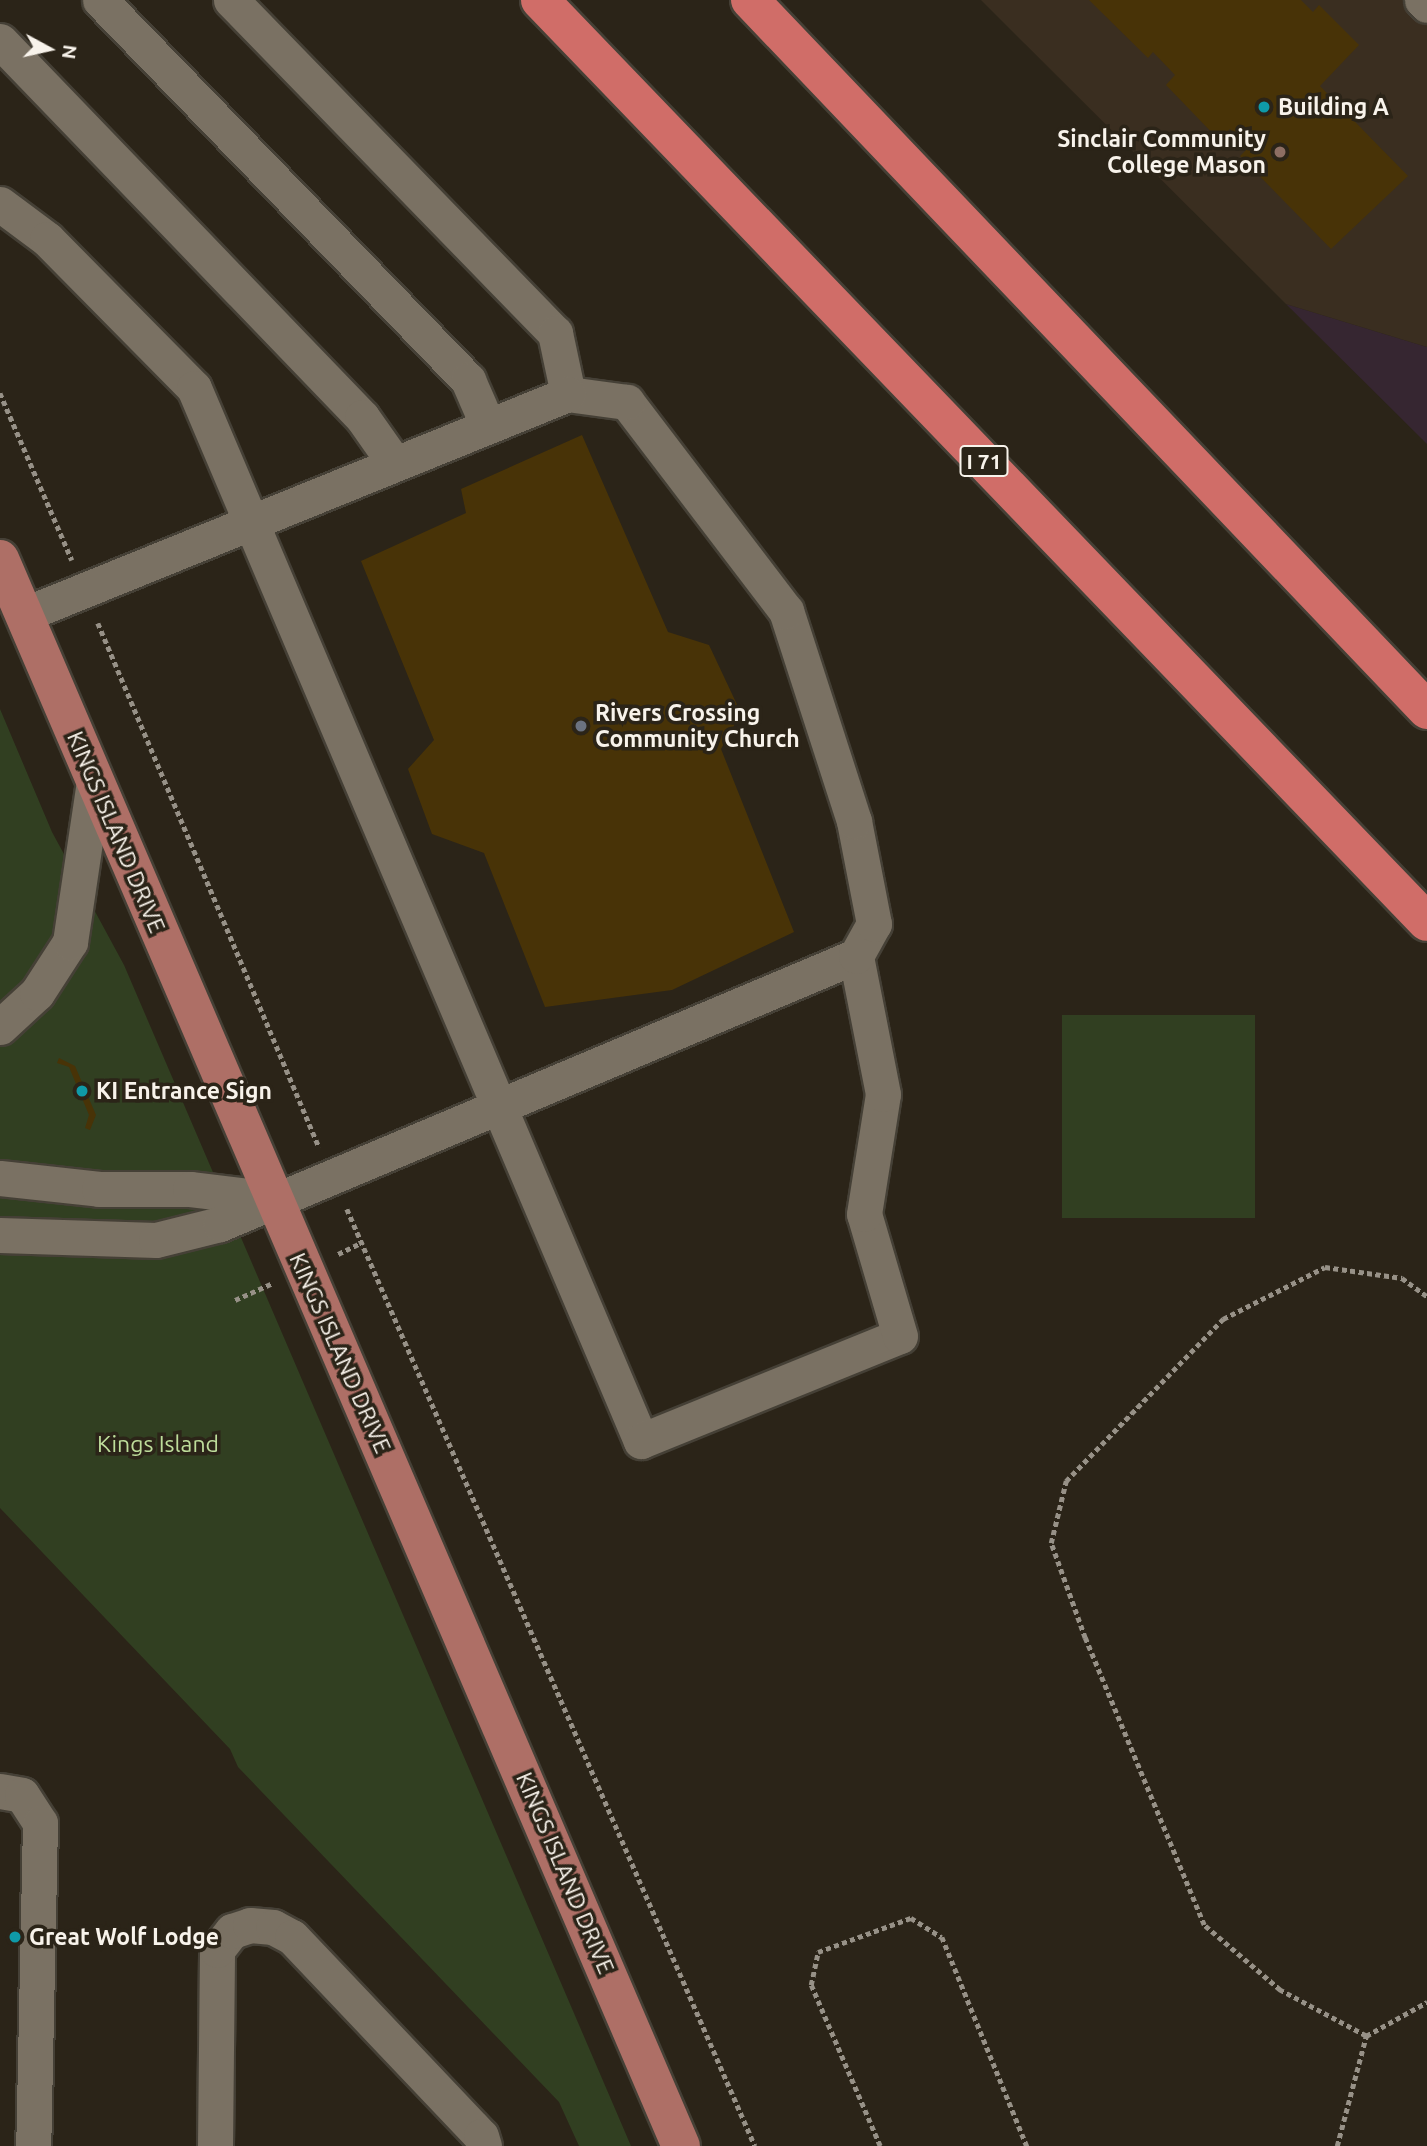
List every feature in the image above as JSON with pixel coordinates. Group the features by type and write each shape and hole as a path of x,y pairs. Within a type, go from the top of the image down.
{"highway":[{"name":"I 71","path":"540,0 1427,922"},
{"path":"750,0 1427,710"},
{"path":"1356,638 1427,687"}],"main road":[{"name":"KINGS ISLAND DRIVE","path":"0,559 681,2146"}],"lane":[{"path":"100,0 468,380 488,426"},
{"path":"230,0 555,333 568,394"},
{"path":"1422,0 1427,5"},
{"path":"0,41 362,416 395,464"},
{"path":"0,204 47,239 194,388 641,1441 900,1336 864,1214 883,1094 856,956"},
{"path":"0,1235 156,1240 220,1224 856,956 874,924 854,821 786,611 628,402 568,394 23,615"},
{"path":"0,1027 37,993 70,942 94,781"},
{"path":"0,1178 99,1189 190,1189 274,1199"},
{"path":"0,1791 22,1795 40,1823 33,2146"},
{"path":"215,2146 217,1950 232,1931 250,1925 274,1927 292,1937 481,2136 484,2146"}],"path":[{"path":"0,394 63,539"},
{"path":"109,648 307,1122"},
{"path":"363,1242 563,1715 590,1760 755,2146"},
{"path":"1366,2036 1280,1990 1204,1925 1085,1638 1051,1543 1066,1481 1223,1319 1325,1267 1402,1278 1427,1296"},
{"path":"880,2146 811,1985 818,1952 911,1918 942,1937 1027,2146"},
{"path":"1337,2146 1366,2036 1427,2002"}],"shaded area":[{"name":"Sinclair Community College Mason","path":"981,0 1427,0 1427,347 1286,304"},
{"path":"1286,304 1427,347 1427,444"}],"green space":[{"name":"Kings Island","path":"0,709 52,832 124,965 631,2146 579,2146 559,2102 238,1767 230,1749 0,1508"},
{"path":"1062,1015 1255,1015 1255,1218 1062,1218"}],"building":[{"name":"Building A","path":"1089,0 1301,0 1313,12 1319,5 1359,45 1320,86 1408,176 1331,249 1240,156 1247,149 1230,129 1219,140 1166,85 1175,75 1153,52 1148,58"},
{"name":"Rivers Crossing Community Church","path":"582,435 668,632 709,645 741,713 721,749 794,932 672,990 545,1007 484,853 432,834 408,769 434,740 361,561 466,513 461,489"},
{"name":"KI Entrance Sign","path":"59,1058 75,1066 96,1115 90,1130 85,1128 89,1115 69,1067 57,1063"}],"place":[{"name":"Building A","path":"1264,107"},
{"name":"Sinclair Community College Mason","path":"1280,152"},
{"name":"Rivers Crossing Community Church","path":"581,726"},
{"name":"KI Entrance Sign","path":"82,1091"},
{"name":"Great Wolf Lodge","path":"15,1937"}]}
